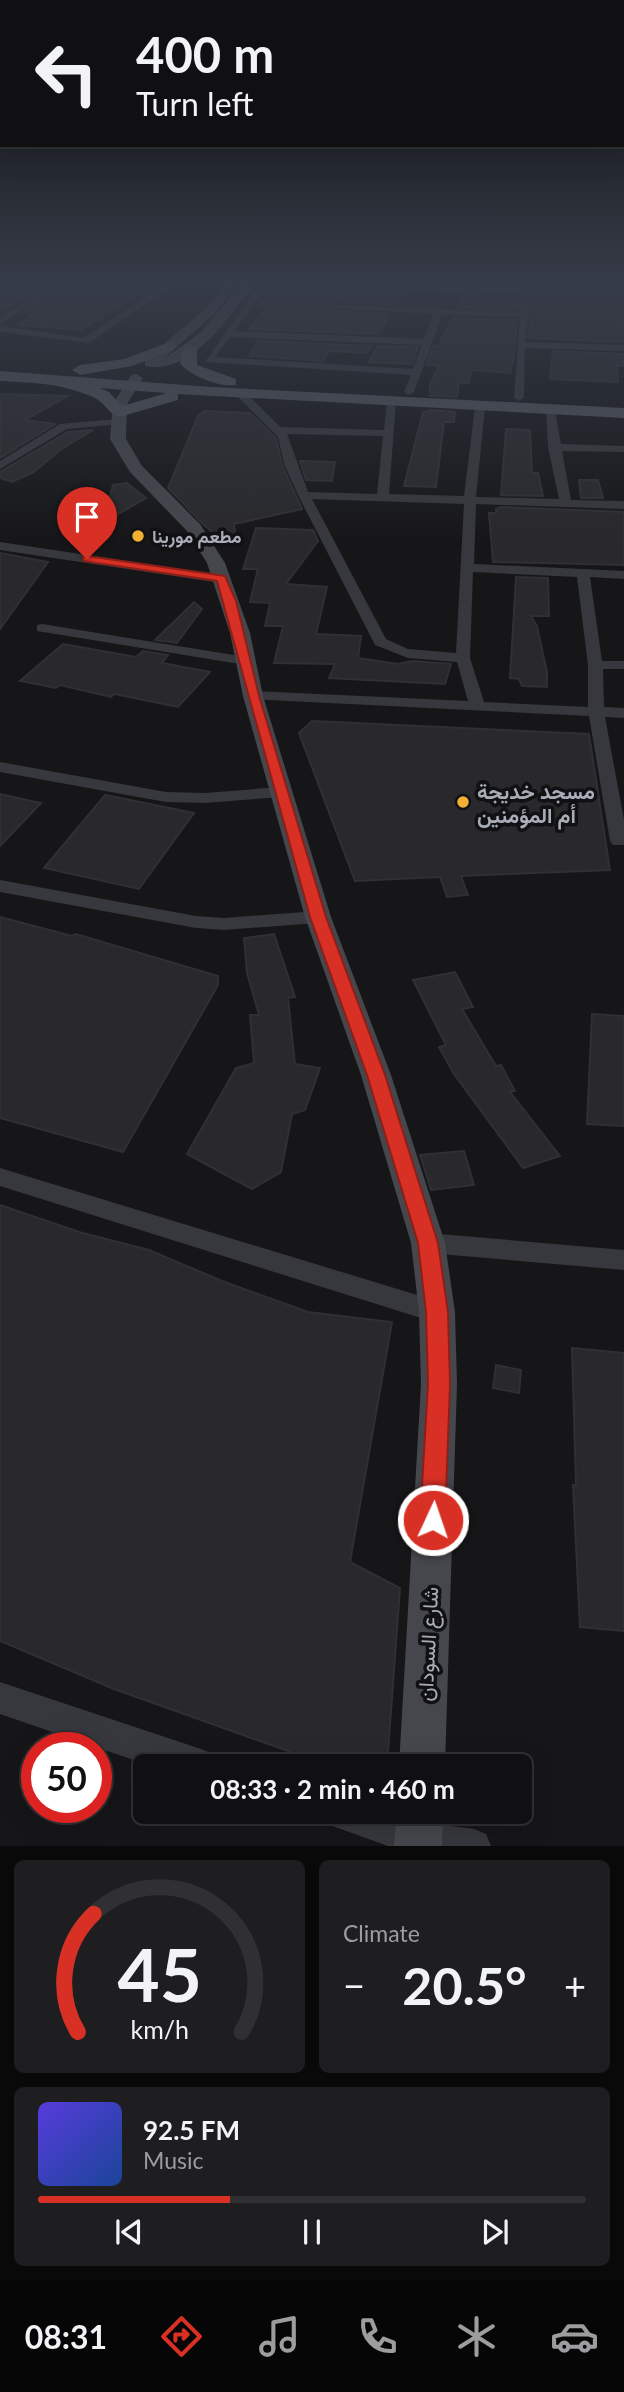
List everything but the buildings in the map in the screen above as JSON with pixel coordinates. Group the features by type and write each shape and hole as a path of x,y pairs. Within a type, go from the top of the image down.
{"main road":[{"path":"17,370 62,370"},
{"path":"197,370 238,388"},
{"path":"45,372 125,400 238,388 409,392 624,403"},
{"path":"0,376 65,382 125,400 211,392"},
{"path":"65,382 103,396 125,400 157,400 238,388 392,402 624,413"},
{"name":"شارع السودان","path":"125,400 118,439 127,457 204,541 221,579 240,633 253,696 318,917 376,1075 428,1243 437,1312 439,1384 423,1754"}],"street":[{"path":"384,370 416,372 409,392"},
{"path":"519,398 520,370"},
{"path":"238,388 286,442 287,457 304,495 380,642 386,648 400,651 463,658"},
{"path":"0,466 64,426 125,400"},
{"path":"383,497 392,402"},
{"path":"478,707 463,658 470,500 480,407"},
{"path":"550,411 554,447 566,503"},
{"path":"276,430 387,433"},
{"path":"554,447 624,449"},
{"path":"304,495 624,505"},
{"path":"0,546 221,579"},
{"path":"468,568 624,575"},
{"path":"583,574 595,665 596,712 619,841"},
{"path":"42,628 246,661"},
{"path":"595,665 624,666"},
{"path":"253,696 624,713"},
{"path":"0,766 166,797 205,798 280,792"},
{"path":"0,886 196,922 224,924 318,917"},
{"path":"0,1177 437,1312"},
{"path":"428,1243 624,1260"},
{"path":"0,1698 166,1754"},
{"path":"388,1824 474,1846"}],"place":[{"name":"مطعم مورينا","path":"138,536"},
{"name":"مسجد خديجة أم المؤمنين","path":"463,802"}],"route":[{"path":"87,559 221,579 230,601 240,633 253,696 318,917 376,1075 428,1243 437,1312 439,1384 433,1520"}]}
